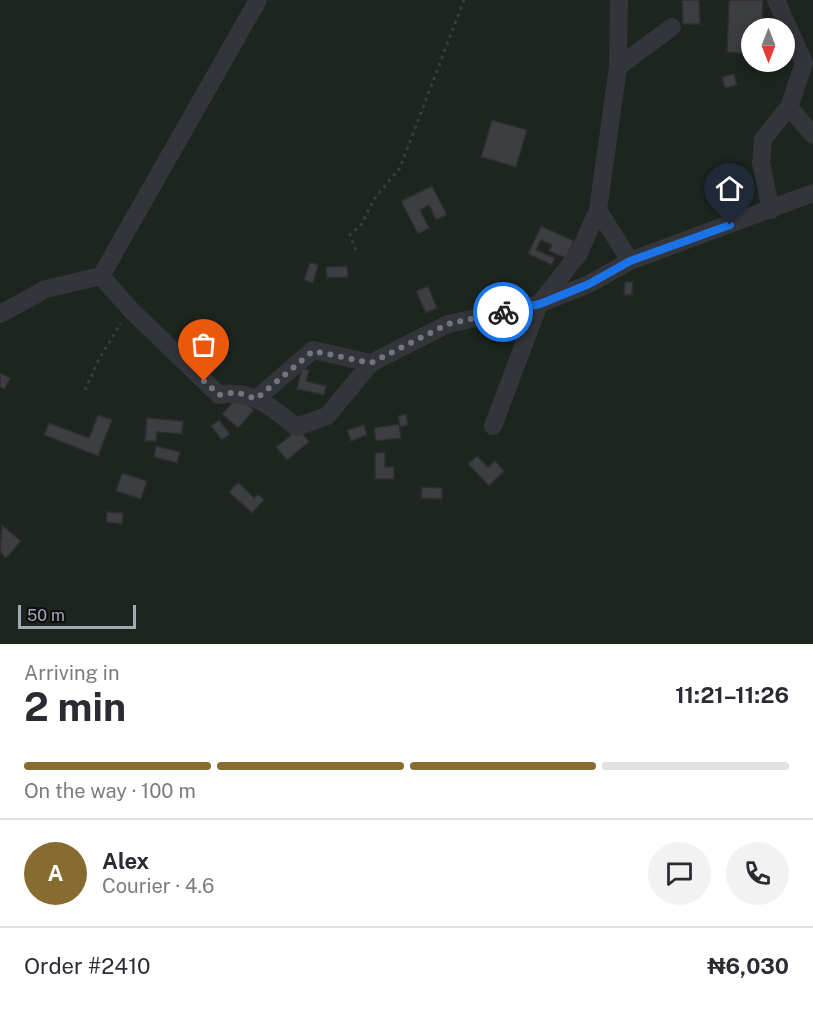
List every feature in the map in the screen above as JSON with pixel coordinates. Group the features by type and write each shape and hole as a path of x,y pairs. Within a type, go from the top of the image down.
{"street":[{"path":"0,314 46,288 101,276 258,0"},
{"path":"493,426 540,304 578,255 598,210 618,67 619,0"},
{"path":"771,210 761,163 763,139 789,107 804,63 776,0"},
{"path":"618,67 672,27"},
{"path":"789,107 813,135"},
{"path":"101,276 130,309 219,395 236,392 264,400 296,427 327,416 371,363 448,324 540,304 589,284 630,261 813,193"},
{"path":"598,210 630,261"},
{"path":"256,399 313,351 371,363"}],"path":[{"path":"356,250 350,235 361,225 374,199 400,168 464,0"},
{"path":"85,390 99,359 130,309"}],"shaded area":[{"path":"0,0 813,0 813,644 0,644"}],"building":[{"path":"682,0 699,0 700,24 683,24"},
{"path":"729,0 763,0 762,18 741,18 741,53 727,52"},
{"path":"734,74 737,85 725,88 722,77"},
{"path":"492,120 527,130 516,167 481,157"},
{"path":"432,186 447,215 436,220 429,205 420,210 429,228 418,234 401,201"},
{"path":"541,226 574,241 566,258 549,251 552,245 541,240 536,250 555,258 552,265 528,254"},
{"path":"310,262 318,265 313,283 304,280"},
{"path":"347,266 348,277 327,278 326,267"},
{"path":"625,282 633,282 632,295 624,295"},
{"path":"428,286 437,308 426,313 416,291"},
{"path":"302,368 309,370 306,381 326,386 324,395 297,389"},
{"path":"0,373 10,378 5,389 0,387"},
{"path":"238,396 254,410 238,428 222,414"},
{"path":"406,414 408,425 400,427 398,416"},
{"path":"98,415 112,420 98,456 44,435 49,423 89,438"},
{"path":"147,418 183,421 182,434 157,432 156,441 145,441"},
{"path":"219,420 230,434 222,440 211,426"},
{"path":"399,424 401,438 376,441 374,428"},
{"path":"364,425 367,435 351,441 347,430"},
{"path":"299,429 309,442 287,460 276,447"},
{"path":"156,446 180,452 177,463 154,457"},
{"path":"385,452 385,467 394,467 394,479 375,479 375,453"},
{"path":"477,456 488,467 495,461 504,471 489,486 468,464"},
{"path":"122,473 147,481 141,499 116,491"},
{"path":"238,482 254,498 258,494 264,500 252,513 229,492"},
{"path":"422,487 442,488 442,499 421,498"},
{"path":"107,512 123,513 122,524 106,522"},
{"path":"2,525 21,541 6,558 0,552"}],"way so far":[{"path":"204,381 219,395 236,392 256,399 313,351 371,363 448,324 503,312"}],"route":[{"path":"503,312 540,304 589,284 630,261 730,225"}]}
